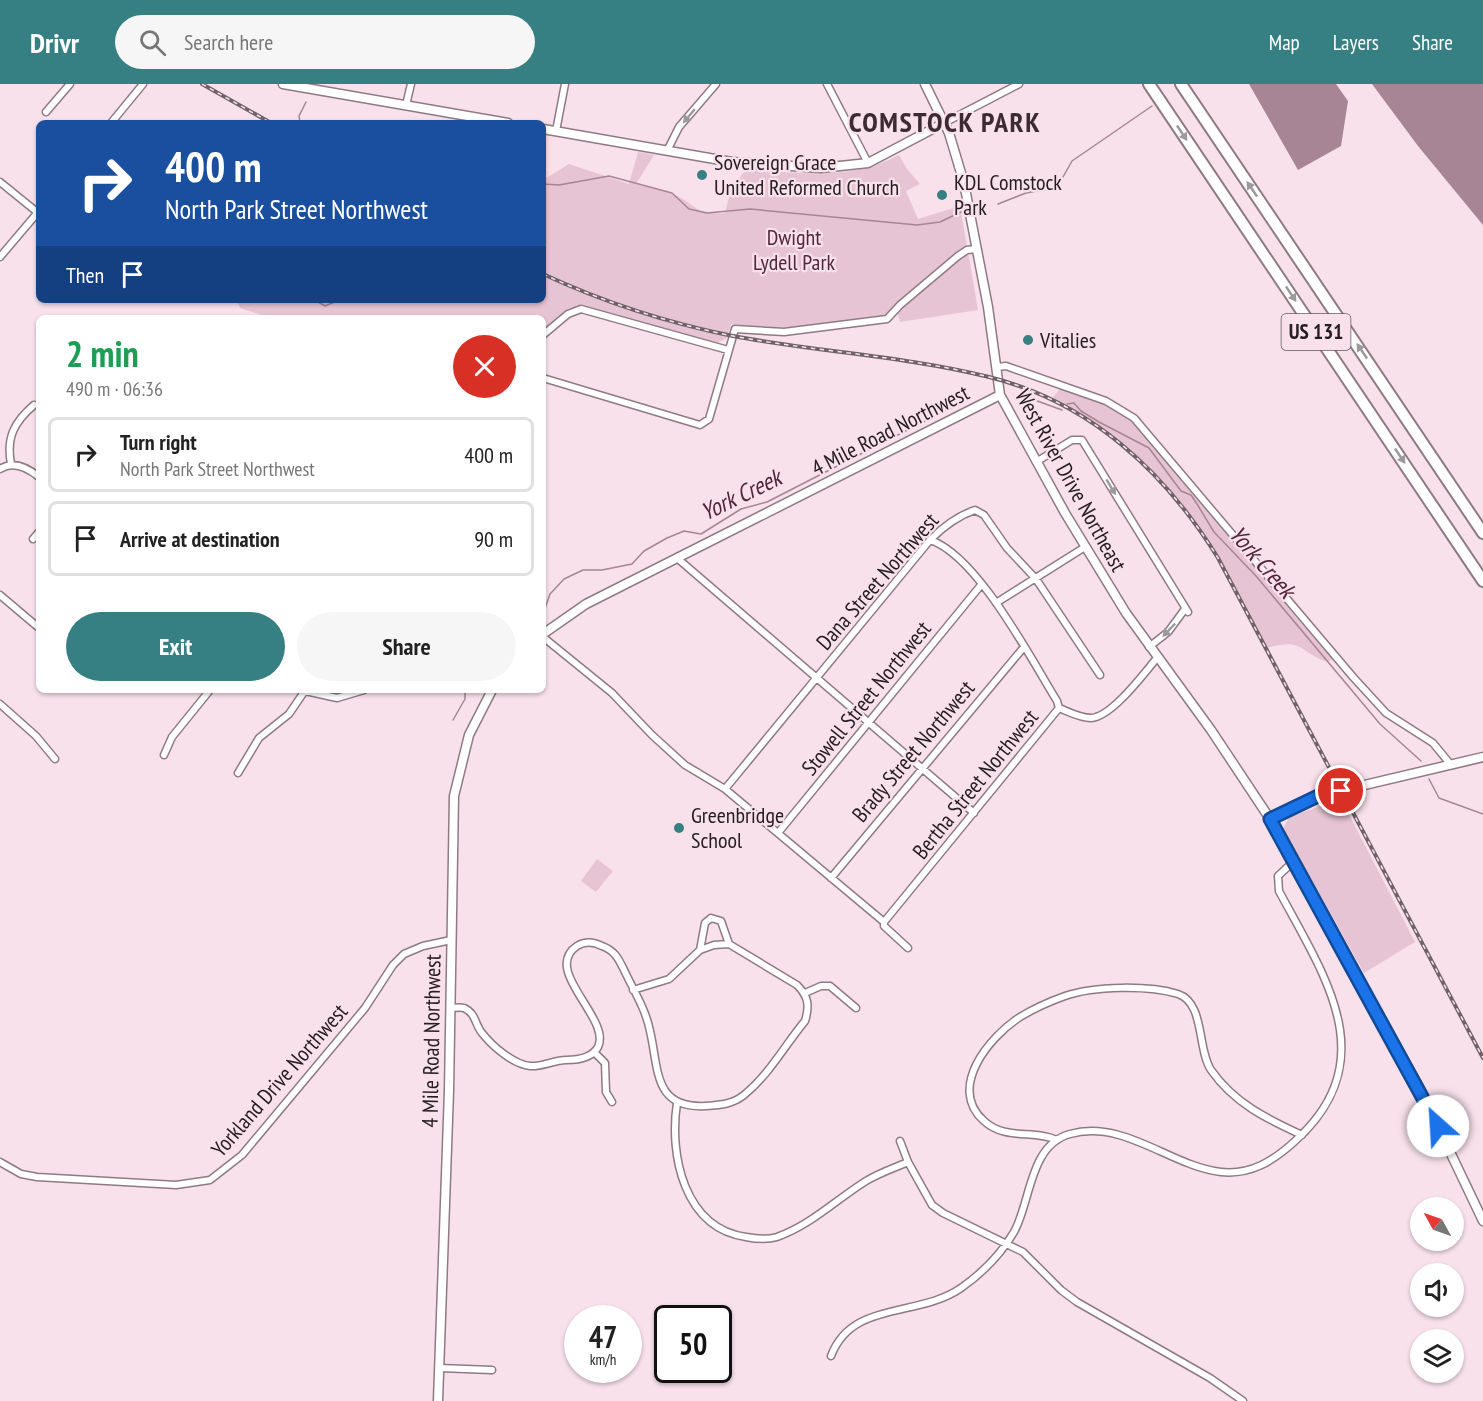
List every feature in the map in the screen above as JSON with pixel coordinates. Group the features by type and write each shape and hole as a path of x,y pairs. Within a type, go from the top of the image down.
{"highway":[{"name":"US 131","path":"1149,84 1483,581"},
{"name":"US 131","path":"1181,84 1483,533"}],"main road":[{"path":"283,84 491,120"},
{"name":"West River Drive Northeast","path":"925,84 944,123 957,159 976,249 1000,395 1085,547 1149,647 1211,730 1270,819 1420,1089 1483,1221"},
{"path":"546,129 732,162 795,167 844,167 868,163 944,123"},
{"name":"4 Mile Road Northwest","path":"546,634 586,604 1000,395"},
{"name":"4 Mile Road Northwest","path":"438,1401 454,796 469,735 490,693"},
{"path":"1270,819 1318,796 1483,757"}],"street":[{"path":"46,112 70,84"},
{"path":"113,120 143,84"},
{"path":"406,105 411,84"},
{"path":"556,131 565,84"},
{"path":"667,152 679,127 716,84"},
{"path":"827,84 868,163"},
{"path":"944,123 1019,84"},
{"path":"0,182 36,210"},
{"path":"0,257 36,214"},
{"path":"546,379 694,424 705,423 710,414 735,329 784,332 887,320 900,305 958,256 967,250 976,249"},
{"path":"546,333 573,311 587,310 728,350"},
{"path":"997,367 1005,366 1098,398 1134,418 1359,684 1386,713 1433,743 1451,765"},
{"path":"11,464 10,434 16,423 34,405"},
{"path":"1036,462 1079,438 1187,611 1168,632 1149,647"},
{"path":"0,469 11,464 27,469 36,475"},
{"name":"Dana Street Northwest","path":"725,789 930,540 956,519 975,510 980,512 1007,548 1036,579 1100,675"},
{"path":"33,539 36,536"},
{"path":"930,540 942,546 996,603 1059,708"},
{"path":"996,603 1085,547"},
{"path":"677,558 974,813"},
{"name":"Stowell Street Northwest","path":"778,833 981,585"},
{"path":"0,595 36,625"},
{"path":"546,638 612,693 652,735 686,765 725,789 884,922 884,926 908,948"},
{"name":"Brady Street Northwest","path":"831,878 1024,647"},
{"name":"Bertha Street Northwest","path":"884,922 1059,708 1082,717 1100,716 1130,689 1157,658"},
{"path":"164,755 168,742 208,693"},
{"path":"238,773 259,738 289,714 302,693"},
{"path":"313,693 337,698 354,693"},
{"path":"0,704 36,736 55,759"},
{"path":"831,1356 836,1343 846,1330 860,1320 874,1314 936,1301 960,1288 983,1270 1007,1242 1022,1213 1040,1160 1057,1140 1070,1134 1100,1131 1123,1136 1206,1170 1242,1172 1275,1159 1302,1135 1326,1106 1336,1085 1344,1043 1339,1016 1325,977 1279,891 1278,876 1294,861"},
{"path":"700,950 705,923 711,918 721,921 729,944"},
{"name":"Yorkland Drive Northwest","path":"0,1162 21,1174 37,1178 176,1185 210,1180 242,1155 366,1008 393,965 405,954 423,946 451,940"},
{"path":"450,1008 464,1008 474,1016 481,1032 501,1051 529,1066 554,1060 575,1060 594,1053 600,1044 601,1033 572,982 566,964 569,954 586,942 609,949 615,952 650,1029 658,1077 668,1096 677,1102 695,1107 731,1103 744,1095 805,1021 808,1011 805,993 796,985 729,944 714,945 700,950 669,979 633,990"},
{"path":"805,993 821,986 830,986 856,1008"},
{"path":"1057,1140 1044,1134 1019,1136 1000,1131 985,1123 971,1099 971,1073 980,1056 1004,1030 1020,1017 1064,996 1105,989 1151,989 1180,994 1194,1010 1204,1054 1210,1068 1236,1099 1302,1135"},
{"path":"594,1053 605,1063 606,1092 612,1102"},
{"path":"677,1102 674,1123 675,1145 686,1190 705,1217 719,1228 737,1236 759,1239 777,1237 811,1220 868,1180 908,1162"},
{"path":"900,1141 908,1162 932,1205 966,1225 1007,1242 1023,1252 1061,1290 1077,1302 1210,1377 1243,1401"},
{"path":"439,1368 492,1370"}],"green space":[{"name":"Dwight Lydell Park","path":"638,152 654,155 636,184 673,194 701,211 725,213 731,190 746,169 805,173 843,172 862,169 899,155 920,184 906,191 918,219 960,206 978,310 900,322 898,314 781,329 731,324 727,338 717,343 583,306 569,308 546,329 546,315 262,315 240,308 238,303 546,303 546,178 569,164 629,184"},
{"path":"1062,386 1098,398 1134,418 1337,657 1327,662 1299,647 1287,644 1266,648 1224,571 1181,504 1155,474 1126,447 1091,422 1051,400"},
{"path":"1341,799 1415,942 1364,973 1283,829 1289,817"},
{"path":"597,859 613,871 596,892 581,881"}],"shaded area":[{"path":"1249,84 1336,84 1348,101 1341,146 1298,170"},
{"path":"1372,84 1483,84 1483,225 1418,146"}],"waterway":[{"path":"300,120 299,116 306,102"},
{"path":"998,204 1026,193 1054,188 1059,184 1072,161 1152,106"},
{"path":"546,184 559,185 609,176 672,193 689,209 707,213 750,209 917,225 940,222 965,210"},
{"path":"973,209 979,208"},
{"path":"320,303 325,306 332,303"},
{"name":"York Creek","path":"1016,398 1029,398 1062,410"},
{"name":"York Creek","path":"546,605 550,594 564,579 583,570 602,570 632,564 644,551 684,531 701,534 741,509 767,502 966,400"},
{"name":"York Creek","path":"1067,404 1074,403 1081,411 1099,422 1149,448 1181,491 1191,495 1214,532 1256,576 1380,724 1421,761"},
{"name":"York Creek","path":"453,720 465,699 465,693"},
{"name":"York Creek","path":"1429,779 1439,798 1483,814"}],"railway":[{"path":"202,84 266,120"},
{"path":"546,275 612,302 709,331 926,364 989,377 1026,388 1060,404 1092,423 1122,445 1174,497 1218,558 1483,1058"}],"place":[{"name":"Sovereign Grace United Reformed Church","path":"702,175"},
{"name":"KDL Comstock Park","path":"942,195"},
{"name":"Vitalies","path":"1028,340"},
{"name":"Greenbridge School","path":"679,828"}],"district":[{"name":"COMSTOCK PARK","path":"945,122"}],"route":[{"path":"1341,791 1318,796 1270,819 1404,1059 1438,1126"}]}
